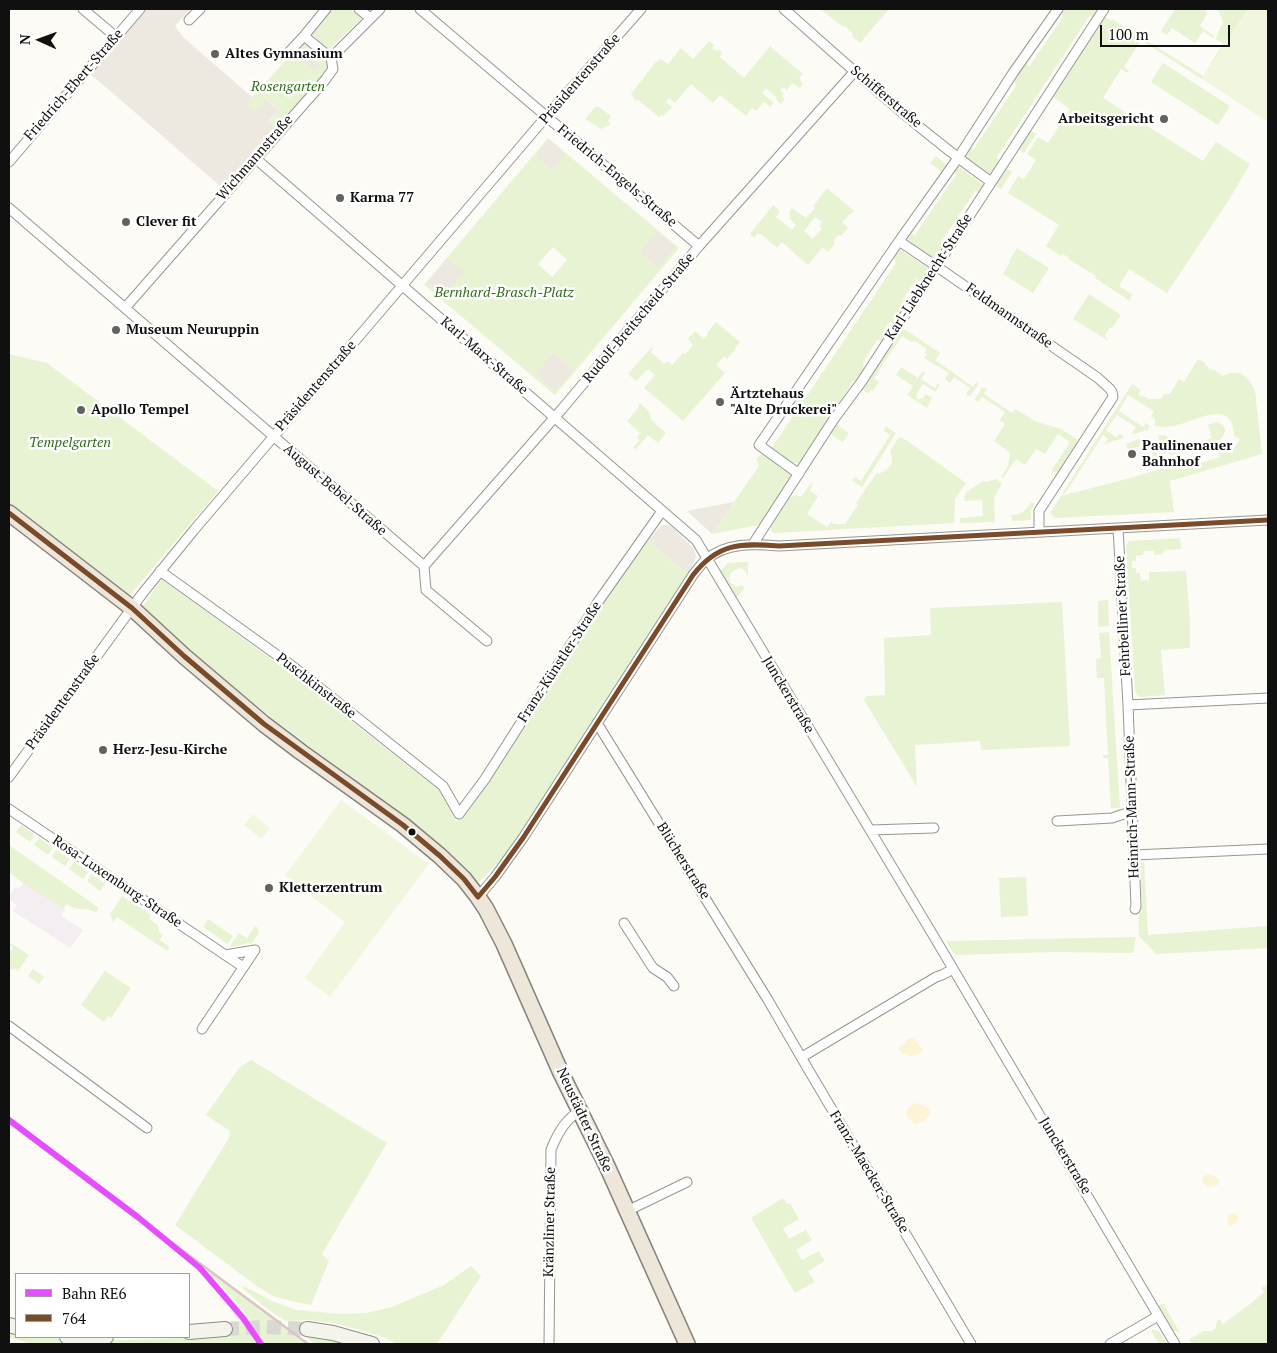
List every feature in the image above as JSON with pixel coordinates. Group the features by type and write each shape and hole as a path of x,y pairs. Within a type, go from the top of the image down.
{"main road":[{"path":"9,513 132,608 184,656 264,724 403,826 440,856 478,897"},
{"name":"Neustädter Straße","path":"478,897 504,944 687,1344"},
{"path":"190,1332 225,1329"},
{"path":"307,1329 334,1333 372,1344"}],"street":[{"path":"83,9 116,37"},
{"name":"Friedrich-Ebert-Straße","path":"9,162 140,9"},
{"path":"189,20 200,9"},
{"path":"290,51 326,9"},
{"path":"359,9 370,18"},
{"name":"Wichmannstraße","path":"125,308 325,80 333,69 331,58 380,9"},
{"name":"Friedrich-Engels-Straße","path":"420,9 699,246"},
{"name":"Präsidentenstraße","path":"9,778 160,571 641,9"},
{"name":"Schifferstraße","path":"784,9 958,158 991,182"},
{"path":"799,474 759,445 958,158 1013,73 1058,9"},
{"name":"Karl-Liebknecht-Straße","path":"753,544 1104,9"},
{"path":"304,36 331,58"},
{"name":"Rudolf-Breitscheid-Straße","path":"424,566 555,417 699,246 855,71"},
{"name":"Karl-Marx-Straße","path":"255,158 696,540 707,558"},
{"name":"August-Bebel-Straße","path":"9,208 424,566"},
{"name":"Feldmannstraße","path":"899,242 1098,378 1112,392 1113,397 1039,511 1039,532"},
{"name":"Franz-Künstler-Straße","path":"459,814 485,779 598,602 662,511"},
{"path":"478,897 523,838 693,575 707,558 724,549 753,544 788,545 1268,520"},
{"name":"Fehrbelliner Straße","path":"1118,528 1128,705"},
{"name":"Junckerstraße","path":"707,558 1176,1344"},
{"path":"424,566 426,590 487,641"},
{"name":"Puschkinstraße","path":"160,571 295,668 443,786 459,814"},
{"path":"1128,705 1268,698"},
{"name":"Heinrich-Mann-Straße","path":"1128,705 1136,909"},
{"name":"Blücherstraße","path":"597,723 768,1000"},
{"name":"Rosa-Luxemburg-Straße","path":"9,809 243,967"},
{"path":"1057,822 1112,818 1132,811"},
{"path":"870,830 934,828"},
{"path":"1134,856 1268,849"},
{"path":"624,923 653,968 667,977 674,986"},
{"path":"202,1029 255,950 225,955"},
{"path":"802,1057 936,977 953,969"},
{"name":"Franz-Maecker-Straße","path":"768,1000 971,1344"},
{"path":"9,1026 147,1128"},
{"name":"Kränzliner Straße","path":"549,1344 551,1150 554,1140 566,1122 571,1116 580,1111"},
{"path":"627,1211 687,1182"},
{"path":"1110,1344 1158,1316"}],"shaded area":[{"path":"140,9 190,9 175,26 183,37 252,97 247,104 255,111 266,99 279,110 268,122 278,132 226,191 87,71"},
{"path":"309,55 320,65 314,71 303,61"},
{"path":"549,139 566,154 552,170 536,156"},
{"path":"657,231 675,247 658,268 640,252"},
{"path":"447,258 464,272 444,295 428,281"},
{"path":"553,353 573,371 555,391 536,374"},
{"path":"734,502 712,534 687,511 713,506"},
{"path":"662,525 668,525 673,528 694,549 696,557 688,574 648,541"},
{"path":"23,883 65,910 61,916 83,930 70,948 13,911 17,905 9,899 9,896 15,887 19,889"}],"green space":[{"path":"333,9 351,9 362,18 328,50 312,34"},
{"path":"820,9 889,9 860,43 845,26 843,27"},
{"path":"1062,9 1097,9 1098,14 1093,20 1090,15 997,157 999,164 995,172 987,173 965,158 966,152 971,144 973,150 1016,86 1014,79 1026,62 1029,67 1062,18"},
{"path":"1175,9 1206,9 1207,14 1200,26 1214,36 1213,38 1203,31 1195,43 1172,28 1167,35 1161,31"},
{"path":"1218,9 1248,9 1202,79 1141,40 1124,67 1129,71 1128,73 1121,69 1103,98 1203,161 1216,142 1250,164 1228,201 1167,293 1129,269 1119,286 1132,294 1130,301 1063,254 1061,256 1046,246 1059,225 1008,193 1018,176 1024,179 1036,160 1027,154 1038,137 1048,143 1070,109 1053,97 1104,16 1111,21 1112,19 1203,76 1223,44 1216,39 1221,25 1223,25"},
{"path":"1248,9 1268,9 1268,122 1202,79"},
{"name":"Rosengarten","path":"305,39 328,58 329,68 322,75 324,77 276,130 268,123 279,110 267,99 255,111 246,104"},
{"path":"709,41 714,45 712,48 722,52 720,57 744,78 770,46 803,74 799,78 803,84 800,88 792,83 787,90 783,87 780,91 784,93 782,96 785,99 781,104 766,88 762,93 774,103 770,107 764,102 756,111 752,108 746,116 720,95 713,103 691,84 675,103 669,98 666,102 672,107 663,116 659,117 638,100 636,101 631,94 655,63 661,59 668,64 681,48 693,59"},
{"path":"1163,63 1230,106 1218,125 1151,82"},
{"path":"595,107 599,107 611,116 608,121 611,124 601,129 585,119"},
{"path":"1030,130 1036,134 1024,153 1018,149"},
{"name":"Bernhard-Brasch-Platz","path":"548,138 679,248 555,395 424,285","holes":["553,247 567,260 552,277 538,264"]},
{"path":"936,156 947,165 942,172 930,163"},
{"path":"955,166 985,186 979,196 976,190 941,242 942,251 938,258 932,258 904,241 911,230 914,236 956,175 953,169"},
{"path":"1006,168 1012,172 1001,189 995,185"},
{"path":"827,188 854,211 842,222 848,228 833,241 835,243 828,252 823,247 808,265 782,242 777,248 761,234 757,234 754,238 750,234 773,205 780,211 776,217 792,230 796,225 789,218 791,216 789,212 792,208 806,218 815,208 813,206","holes":["815,217 822,222 819,226 822,228 813,239 804,231"]},
{"path":"1017,248 1049,268 1033,293 1003,274"},
{"path":"899,249 929,270 920,284 917,278 903,299 906,305 894,323 890,321 883,331 887,335 881,343 878,339 863,362 864,371 859,379 853,381 801,463 792,463 771,449 793,416 790,409 801,394 804,400 896,263 893,257"},
{"path":"1089,294 1121,315 1112,328 1110,327 1105,336 1107,340 1073,319"},
{"path":"716,322 740,342 727,359 724,356 716,365 725,373 683,421 644,388 655,375 648,369 636,381 628,374 652,347 651,352 664,364 667,361 672,365 693,345 688,339 695,331 704,339"},
{"path":"900,330 906,330 940,353 935,360 973,387 977,381 978,385 971,395 968,396 966,394 970,388 954,377 950,383 945,379 949,373 924,358 927,354 925,353 927,349 915,341 912,342 902,336 874,378 879,382 873,391 871,390 869,394 859,388 865,380 868,381"},
{"name":"Tempelgarten","path":"9,354 47,363 218,491 129,596 9,506"},
{"path":"1198,359 1204,362 1209,369 1215,370 1223,376 1239,373 1250,381 1255,391 1262,454 1170,481 1174,512 1055,518 1050,513 1061,496 1179,463 1181,469 1220,457 1218,450 1223,448 1231,452 1240,439 1234,436 1232,424 1227,417 1220,414 1212,414 1175,426 1155,426 1155,419 1151,416 1154,411 1128,395 1119,411 1143,427 1146,423 1150,426 1148,430 1133,434 1136,427 1117,415 1106,430 1116,437 1120,433 1124,438 1104,444 1108,439 1103,435 1066,492 1062,494 1132,384 1141,390 1138,394 1142,397 1161,399 1164,394 1170,394 1179,379 1184,382"},
{"path":"901,367 918,378 923,371 925,373 921,379 935,388 939,384 935,392 923,384 916,395 916,398 919,400 926,394 932,398 927,408 907,395 913,386 896,375"},
{"path":"982,388 987,388 984,394 1012,413 1015,409 1037,422 1061,429 1077,439 1077,444 1058,473 1051,471 1070,442 1058,434 1045,454 1036,449 1025,465 1016,459 1003,478 1001,477 1008,466 1010,453 994,441 1005,424 1000,420 1005,412 982,397 978,402 974,400"},
{"path":"640,403 649,413 651,420 666,433 658,443 648,435 636,449 633,448 640,440 637,437 640,433 627,421 639,407"},
{"path":"1216,422 1225,428 1223,436 1218,441 1202,446 1201,442 1212,438 1208,425"},
{"path":"834,423 849,433 843,442 828,433"},
{"path":"885,426 896,433 862,487 851,480 855,477 861,481 890,435 884,431"},
{"path":"1158,436 1167,436 1172,451 1189,446 1190,449 1172,455 1168,452 1163,454"},
{"path":"899,437 966,483 955,499 954,523 774,533 771,531 771,526 790,497 797,495 801,497 811,483 810,491 818,496 807,514 827,527 831,522 834,524 845,524 858,505 856,503 876,474 890,466 892,455 890,451"},
{"path":"1144,437 1152,441 1158,455 1153,457 1149,443 1145,441 1140,442 1140,446 1128,450 1126,444"},
{"path":"765,455 788,471 790,481 759,525 712,534 759,466 756,458"},
{"path":"996,479 1002,483 994,498 995,522 960,523 960,518 983,516 982,500 964,501 965,494 983,481 987,482"},
{"path":"1031,502 1035,504 1031,511 1031,520 1012,521 1011,515 1023,512"},
{"path":"1180,538 1181,549 1165,550 1162,554 1154,555 1154,551 1144,551 1143,555 1136,556 1136,561 1132,561 1132,568 1136,568 1136,573 1140,573 1141,581 1149,580 1149,572 1186,571 1190,622 1190,648 1161,650 1165,695 1141,697 1137,695 1135,689 1126,545 1129,541"},
{"path":"648,541 688,574 517,843 478,883 411,823 188,654 143,606 162,579 294,676 440,791 456,822 488,780 598,609"},
{"path":"748,562 748,578 746,572 741,568 733,571 730,576 733,585 737,587 742,585 744,587 737,597 731,592 720,572 728,563"},
{"path":"1108,600 1109,626 1098,627 1098,601"},
{"path":"1062,602 1070,746 981,750 980,741 915,745 917,787 864,700 867,696 885,695 884,638 931,635 930,608"},
{"path":"1109,632 1120,808 1111,808 1108,758 1103,758 1103,755 1108,755 1104,678 1097,678 1096,659 1101,658 1099,633"},
{"path":"341,800 429,864 330,997 305,978 345,922 285,876"},
{"path":"253,814 270,828 262,839 244,825"},
{"path":"21,825 35,835 30,842 16,832"},
{"path":"39,838 53,848 48,855 34,845"},
{"path":"9,845 99,908 96,912 75,908 67,904 63,909 23,883 9,872"},
{"path":"56,850 70,859 65,866 52,857"},
{"path":"74,862 88,872 83,879 69,869"},
{"path":"1139,862 1144,862 1148,935 1268,926 1268,948 1156,954 1139,936 1138,908 1142,907"},
{"path":"91,874 105,884 100,891 87,881"},
{"path":"1026,877 1028,916 1001,917 999,878"},
{"path":"122,896 151,915 149,919 158,925 159,933 163,935 160,940 170,947 167,951 117,917 113,922 110,914"},
{"path":"208,919 233,936 228,944 203,927"},
{"path":"255,926 258,928 259,933 251,944 230,946 239,933 247,938"},
{"path":"1136,937 1133,953 1054,952 955,955 946,941"},
{"path":"9,942 29,955 18,971 14,968 12,970 9,968 9,954 13,948"},
{"path":"33,969 44,977 39,984 28,976"},
{"path":"105,971 131,988 111,1018 108,1016 104,1022 81,1005"},
{"path":"251,1060 387,1143 322,1254 329,1261 311,1305 273,1296 258,1287 175,1225 229,1138 230,1131 206,1115 239,1068"},
{"path":"783,1198 787,1204 790,1203 799,1219 783,1228 789,1239 806,1230 812,1240 796,1250 802,1260 819,1251 825,1261 808,1271 815,1282 795,1293 751,1218"},
{"path":"471,1266 481,1276 437,1344 397,1344 383,1337 333,1323 307,1320 286,1321 267,1309 242,1288 244,1286 272,1301 296,1310 341,1314 366,1313 392,1307 444,1285"},
{"path":"212,1272 305,1344 32,1344 9,1337 9,1328 15,1330 15,1338 56,1338 69,1340 225,1336 225,1322 251,1321 210,1274"},
{"path":"1268,1285 1268,1344 1192,1344 1189,1339 1204,1331 1211,1331 1216,1328 1216,1323 1219,1319 1223,1324 1264,1292 1261,1288"},
{"path":"1163,1303 1180,1333 1172,1330 1158,1306"},
{"path":"1152,1329 1159,1331 1167,1344 1159,1344 1152,1333"},
{"path":"306,1336 356,1344 315,1344"}],"sand":[{"path":"912,1038 922,1049 922,1052 913,1056 902,1053 899,1047 907,1039"},
{"path":"917,1103 928,1108 930,1113 924,1121 915,1124 908,1118 907,1109"},
{"path":"1212,1175 1219,1179 1218,1185 1209,1187 1202,1182 1203,1177"},
{"path":"1236,1213 1238,1218 1237,1222 1231,1226 1228,1225 1227,1221 1228,1215"}],"tunnel":[{"path":"225,1329 266,1327 307,1329"}],"railway":[{"path":"139,1218 308,1344"}],"rail line":[{"name":"RE6","path":"9,1120 139,1218 200,1268 243,1318 261,1344"}],"transit line":[{"name":"764","path":"9,513 132,608 184,656 264,724 403,825 464,879 478,897 523,838 693,575 702,564 721,551 742,545 779,546 1268,520"}],"place":[{"name":"Altes Gymnasium","path":"215,54"},
{"name":"Arbeitsgericht","path":"1164,119"},
{"name":"Karma 77","path":"340,198"},
{"name":"Clever fit","path":"126,222"},
{"name":"Museum Neuruppin","path":"116,330"},
{"name":"Ärtztehaus \"Alte Druckerei\"","path":"720,402"},
{"name":"Apollo Tempel","path":"81,410"},
{"name":"Paulinenauer Bahnhof","path":"1132,454"},
{"name":"Herz-Jesu-Kirche","path":"103,750"},
{"name":"Kletterzentrum","path":"269,888"}]}
